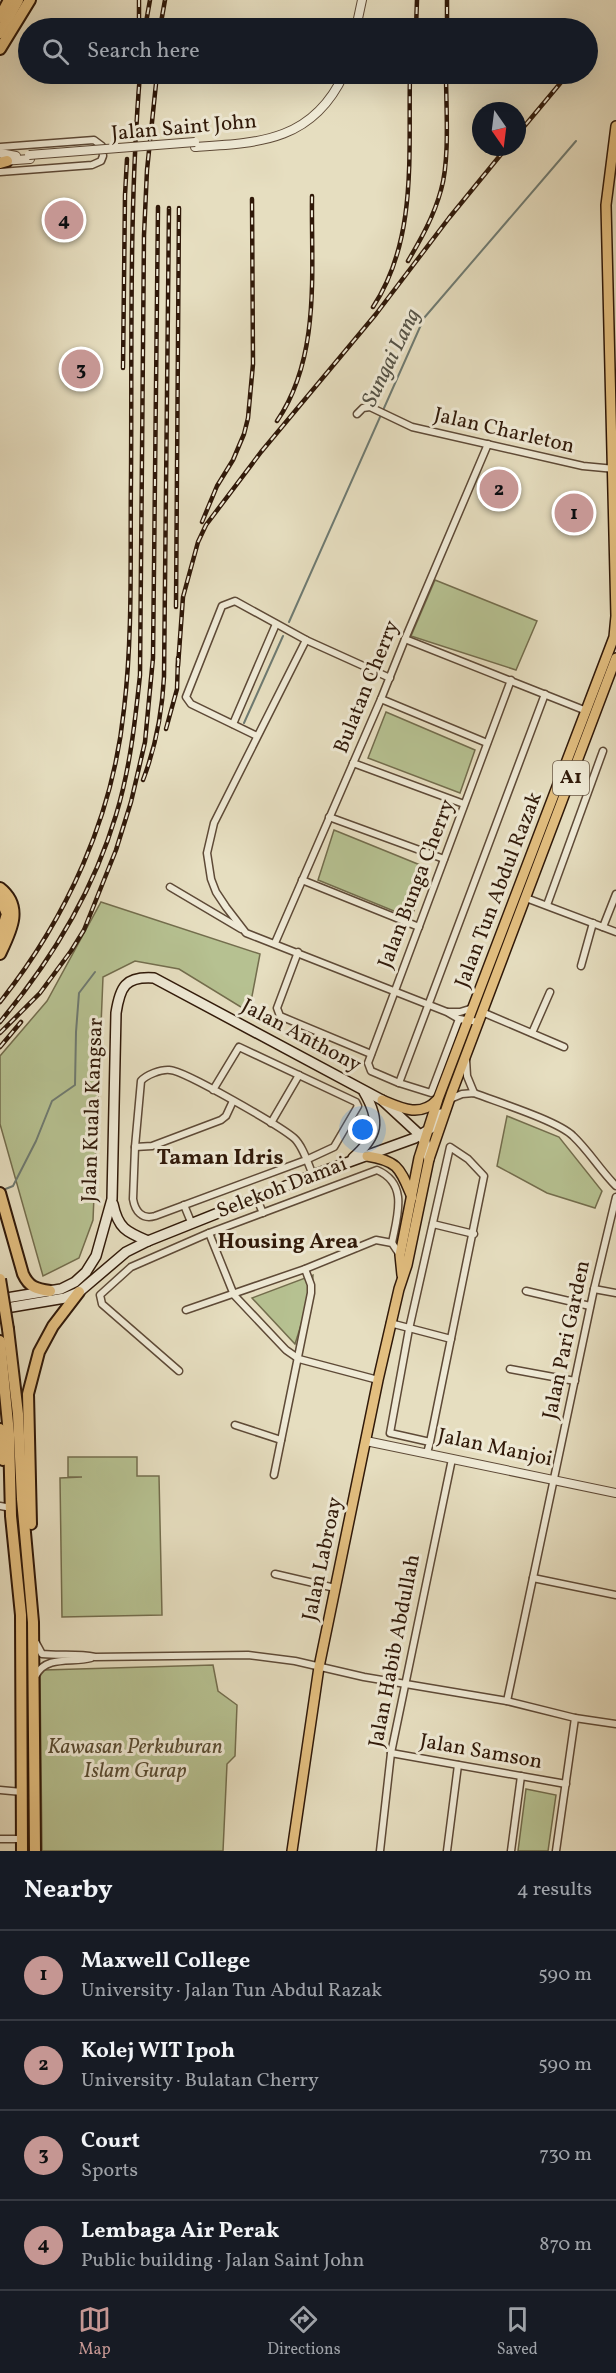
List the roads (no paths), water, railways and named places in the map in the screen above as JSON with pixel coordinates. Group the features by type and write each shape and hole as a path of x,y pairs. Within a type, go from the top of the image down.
{"highway":[{"path":"0,9 7,0"},
{"path":"0,16 7,0"},
{"path":"0,33 18,0"},
{"path":"19,18 30,0"},
{"path":"0,49 18,20"},
{"path":"0,888 11,900 14,917 0,954"},
{"path":"0,897 7,914 0,937"},
{"path":"0,1193 23,1274 28,1284 37,1289 50,1291"},
{"path":"0,1279 18,1414 22,1499 30,1575 33,1631 35,1851"},
{"path":"30,1575 28,1394 39,1353 48,1335 79,1292"},
{"path":"0,1341 9,1434 6,1510"},
{"path":"0,1430 6,1510 21,1615 22,1845"}],"main road":[{"name":"Jalan Tun Abdul Razak","path":"402,1277 407,1265 429,1159 466,1056 498,942 584,710 614,637 616,609 615,469 606,205 616,126"},
{"name":"Jalan Tun Abdul Razak","path":"402,1277 400,1255 419,1158 463,1021 478,1014 526,898 616,658"},
{"path":"498,942 514,906 526,898 522,889 526,871"},
{"name":"Jalan Anthony","path":"132,980 143,977 154,978 382,1100 425,1136"},
{"name":"Jalan Kuala Kangsar","path":"0,1299 61,1289 75,1282 86,1272 96,1256 112,1199 116,1013 120,992 132,980"},
{"path":"350,1161 370,1141 375,1124 372,1106 363,1090"},
{"path":"382,1100 417,1111 430,1107 438,1099"},
{"name":"Jalan Tun Abdul Razak","path":"425,1136 438,1121 450,1099"},
{"path":"0,1309 65,1298 79,1292 126,1252 148,1241 191,1222 350,1161 425,1136 429,1159"},
{"path":"367,1156 386,1159 394,1164 403,1175 412,1197"},
{"path":"112,1199 116,1218 124,1229 148,1241"},
{"name":"Jalan Labroay","path":"292,1851 319,1667 390,1323 402,1277"}],"street":[{"path":"353,18 357,0"},
{"path":"358,18 362,0"},
{"name":"Jalan Saint John","path":"2,160 262,141 288,132 318,111 337,84"},
{"path":"0,147 94,140 102,146 103,156 101,161 92,165 0,172"},
{"name":"Jalan Charleton","path":"357,414 366,407 412,427 583,466 615,469"},
{"name":"Bulatan Cherry","path":"274,943 381,699 488,444"},
{"path":"257,736 191,704 186,697 222,606 235,600 306,640 390,678"},
{"path":"233,724 276,624"},
{"path":"405,639 584,710"},
{"path":"246,933 216,892 208,866 207,853 214,823 306,640"},
{"name":"Jalan Bunga Cherry","path":"371,1054 511,681"},
{"path":"399,1083 545,694"},
{"path":"381,699 487,743"},
{"path":"547,905 603,751"},
{"path":"353,763 464,804"},
{"path":"330,817 444,859"},
{"path":"302,880 419,927"},
{"path":"170,887 246,933 298,952 447,1012 463,1021 431,1094 371,1071 368,1063 371,1054 280,1016 277,1008 298,952"},
{"path":"603,927 616,894"},
{"path":"526,898 616,932"},
{"path":"581,966 593,923"},
{"path":"532,1033 550,992"},
{"path":"447,1012 478,1014 564,1047"},
{"path":"213,1090 239,1047 356,1102 358,1111 337,1145 306,1160 152,1217 145,1217 139,1213 133,1198 140,1087 144,1077 171,1070 233,1101 296,1139 306,1160 313,1175"},
{"path":"466,1056 467,1076 474,1093"},
{"path":"271,1123 299,1075"},
{"path":"450,1099 462,1094 474,1093 557,1125 572,1135 616,1186"},
{"path":"135,1147 152,1146 221,1120 226,1116 233,1101"},
{"path":"427,1452 430,1442 474,1234 484,1176 468,1159 450,1147 409,1329 390,1433 430,1442"},
{"name":"Selekoh Damai","path":"179,1371 102,1304 100,1295 131,1268 209,1233 377,1170 389,1175 399,1200 392,1243"},
{"path":"256,1197 263,1213"},
{"name":"Jalan Pari Garden","path":"507,1701 590,1306 616,1197"},
{"path":"184,1205 191,1222"},
{"path":"433,1224 474,1234"},
{"path":"209,1233 234,1295 286,1350 299,1359 378,1380"},
{"path":"186,1310 305,1269 376,1240 392,1243 400,1255"},
{"path":"274,1475 312,1289 305,1269"},
{"path":"594,1289 616,1293"},
{"path":"526,1291 590,1306"},
{"path":"390,1323 451,1339"},
{"path":"510,1369 575,1381"},
{"path":"235,1425 281,1440"},
{"name":"Jalan Manjoi","path":"366,1441 616,1492"},
{"name":"Jalan Habib Abdullah","path":"380,1851 391,1753 452,1459"},
{"path":"275,1574 335,1588"},
{"path":"533,1578 616,1595"},
{"path":"33,1631 36,1645 42,1654 82,1654 95,1657"},
{"path":"33,1680 40,1667 51,1661 82,1660 95,1657 248,1655 507,1701 575,1718 616,1724"},
{"path":"555,1851 575,1718"},
{"name":"Jalan Samson","path":"391,1753 566,1784"},
{"path":"447,1851 458,1765"},
{"path":"511,1851 520,1776"},
{"path":"0,1790 22,1792"},
{"path":"0,1839 22,1845"}],"waterway":[{"name":"Sungai Lang","path":"289,622 424,318 576,141"},
{"name":"Sungai Lang","path":"244,723 283,636"},
{"name":"Sungai Lang","path":"3,1190 13,1186 36,1141 52,1101 75,1085 79,993 95,972"}],"railway":[{"path":"139,0 139,18"},
{"path":"147,18 150,0"},
{"path":"162,18 165,0"},
{"path":"416,18 417,0"},
{"path":"447,0 447,18"},
{"path":"0,1002 24,970 66,901 98,827 118,749 127,680 130,623 131,326 136,124 139,84"},
{"path":"0,1022 53,950 83,898 107,844 125,780 131,745 140,675 144,235 147,170 156,84"},
{"path":"373,307 387,281 404,224 408,194 410,84"},
{"path":"408,261 431,218 444,177 447,133 446,84"},
{"path":"526,124 560,84"},
{"path":"178,666 183,597 198,542 206,525 261,452 376,314 500,156"},
{"path":"123,368 127,159"},
{"path":"277,421 291,396 301,369 307,341 311,313 312,196"},
{"path":"202,522 217,486 233,460 248,418 253,364 252,199"},
{"path":"0,1033 40,993 84,930 116,850 131,802 145,742 153,658 158,207"},
{"path":"143,780 158,730 164,677 169,208"},
{"path":"176,607 179,208"},
{"path":"166,729 177,689 178,658"},
{"path":"0,1047 21,1022"}],"place":[{"name":"Lembaga Air Perak","path":"64,220"},
{"name":"Court","path":"81,369"},
{"name":"Kolej WIT Ipoh","path":"499,489"},
{"name":"Maxwell College","path":"574,513"}],"district":[{"name":"Taman Idris","path":"220,1158"},
{"name":"Housing Area","path":"288,1242"}],"park label":[{"name":"Kawasan Perkuburan Islam Gurap","path":"135,1759"}]}
